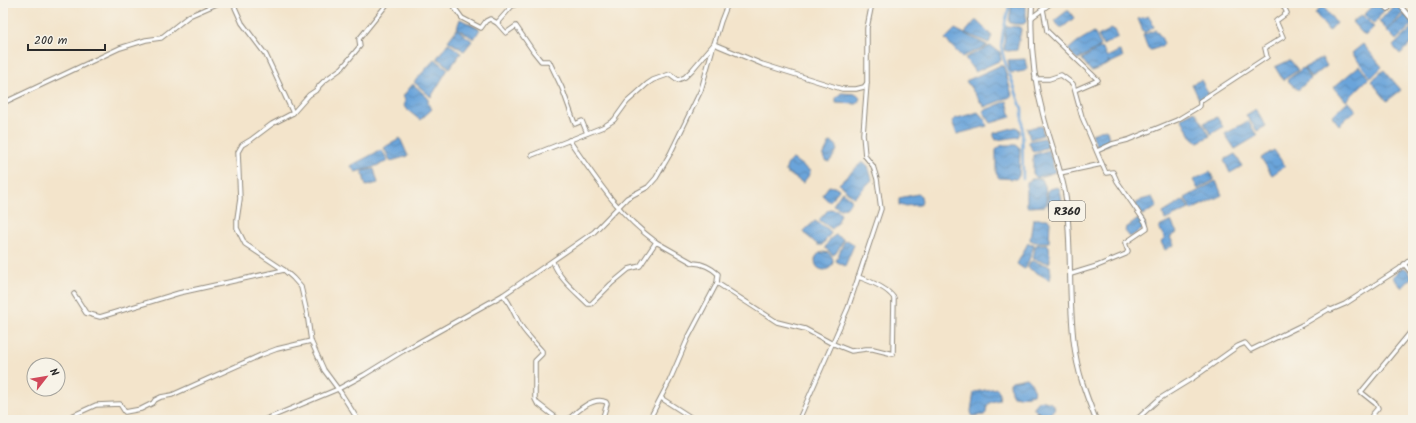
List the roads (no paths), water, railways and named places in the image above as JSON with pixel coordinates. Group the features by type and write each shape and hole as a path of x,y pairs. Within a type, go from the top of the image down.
{"main road":[{"name":"R360","path":"1032,3 1031,18 1035,79 1043,114 1060,173 1068,215 1071,313 1075,354 1084,390 1096,420"}],"street":[{"path":"3,103 120,48 146,40 161,38 189,16 219,3"},
{"path":"233,3 242,23 266,55 293,113"},
{"path":"358,420 324,370 311,341 301,287 284,270 244,244 237,228 236,219 240,199 238,152 242,145 272,124 293,113 309,95 318,89 324,81 342,68 360,46 359,39 388,3"},
{"path":"451,3 462,18 481,28 486,21 490,19 497,23 506,33 516,26 541,61 549,61 562,88 575,124 582,121 587,133"},
{"path":"497,23 512,6 518,3"},
{"path":"264,420 338,389 503,295 577,245 594,232 627,198 648,187 656,178 670,154 701,90 721,21 728,3"},
{"path":"801,420 800,417 848,308 881,209 877,179 873,166 865,156 863,134 867,83 867,28 872,3"},
{"path":"1031,18 1051,3"},
{"path":"1097,151 1177,120 1195,110 1200,106 1200,102 1267,57 1265,48 1284,37 1276,21 1287,13 1282,3"},
{"path":"1380,3 1388,9 1393,3"},
{"path":"1398,3 1413,21"},
{"path":"1042,10 1046,31 1098,80 1075,90"},
{"path":"714,44 762,64 842,89 856,89 867,83"},
{"path":"532,155 603,127 614,120 627,102 653,80 670,74 678,80 685,77 714,44"},
{"path":"1035,79 1049,79 1061,75 1073,84 1082,117 1106,172 1113,172 1131,203 1145,222 1147,228 1125,243 1128,251 1126,254 1097,266 1071,274"},
{"path":"569,140 618,208 640,230 656,242 694,263 699,263 714,270 718,274 717,283 688,338 661,398 648,420"},
{"path":"1060,173 1102,164"},
{"path":"553,262 557,271 566,283 588,304 591,304 629,269 640,266 656,242"},
{"path":"1136,420 1159,399 1193,378 1238,346 1245,343 1251,350 1302,325 1329,309 1331,310 1345,304 1413,257"},
{"path":"1404,264 1413,275"},
{"path":"74,294 86,313 100,317 178,293 284,270"},
{"path":"717,283 777,322 805,329 851,351 873,349 893,354 894,298 891,294 869,281 858,277"},
{"path":"503,295 507,299 522,328 542,351 542,355 534,361 535,399 537,403 558,420"},
{"path":"1377,420 1372,415 1378,408 1376,404 1361,392 1413,329"},
{"path":"63,420 96,405 120,404 125,412 141,408 153,404 155,400 161,397 172,395 261,355 277,349 311,341"},
{"path":"661,398 694,420"},
{"path":"568,420 588,404 596,401 603,401 607,404 602,420"},
{"path":"1036,420 1039,417 1043,420"}],"water":[{"path":"1012,3 1026,3 1026,22 1023,24 1013,24 1009,22"},
{"path":"1376,3 1379,3 1385,9 1374,24 1364,15"},
{"path":"1396,3 1404,12 1387,30 1379,22"},
{"path":"1323,6 1336,23 1329,31 1315,13"},
{"path":"1069,11 1074,18 1063,27 1060,27 1054,21"},
{"path":"1405,14 1413,24 1396,40 1387,31"},
{"path":"1362,15 1374,27 1365,36 1352,22"},
{"path":"1149,16 1154,27 1144,33 1138,19"},
{"path":"460,19 480,29 474,39 457,28"},
{"path":"975,21 977,21 992,36 989,43 965,33"},
{"path":"1006,26 1020,27 1021,30 1017,50 1004,50"},
{"path":"1413,27 1413,42 1400,54 1393,46"},
{"path":"457,29 472,41 464,51 448,41"},
{"path":"955,29 987,46 962,57 945,39"},
{"path":"1112,29 1115,30 1118,37 1103,45 1098,36"},
{"path":"1156,30 1164,44 1151,50 1148,49 1143,35"},
{"path":"1094,32 1101,46 1077,60 1068,50 1077,42"},
{"path":"448,43 461,53 450,68 437,58"},
{"path":"1363,44 1382,67 1371,78 1352,53"},
{"path":"990,46 1000,52 1001,60 975,72 965,58"},
{"path":"1099,48 1103,49 1107,57 1119,51 1123,57 1110,63 1108,60 1109,64 1092,71 1082,59"},
{"path":"1322,58 1327,66 1311,78 1304,68"},
{"path":"435,59 448,69 431,97 414,82"},
{"path":"1025,59 1027,69 1012,73 1010,71 1008,60"},
{"path":"1290,60 1298,70 1283,80 1275,67"},
{"path":"999,66 1004,67 1012,95 984,107 966,81"},
{"path":"1359,66 1369,78 1346,101 1334,87"},
{"path":"1303,68 1310,79 1298,90 1287,80"},
{"path":"1384,70 1401,90 1387,101 1371,81"},
{"path":"1201,80 1209,94 1204,98 1199,99 1192,84"},
{"path":"413,84 428,98 428,104 432,109 420,120 405,108 404,105 405,100 403,96"},
{"path":"841,93 857,94 860,98 857,104 836,103 836,98"},
{"path":"1007,101 1011,117 991,123 983,111"},
{"path":"1348,101 1356,110 1339,125 1332,116"},
{"path":"1256,109 1266,126 1257,131 1246,115"},
{"path":"1195,111 1210,136 1198,142 1191,136 1181,118"},
{"path":"978,112 985,120 987,126 957,134 952,121 954,119"},
{"path":"1217,117 1223,127 1211,134 1204,123"},
{"path":"1248,121 1257,136 1235,149 1225,134"},
{"path":"1042,126 1043,135 1030,139 1027,128"},
{"path":"1016,127 1019,129 1020,133 1018,137 996,140 994,133"},
{"path":"1105,129 1107,130 1110,144 1098,148 1092,134"},
{"path":"400,138 408,156 391,161 384,148"},
{"path":"1044,138 1046,139 1048,147 1033,152 1029,141"},
{"path":"830,142 836,145 837,150 828,162 823,156"},
{"path":"1002,145 1016,145 1020,148 1019,176 1016,179 999,178 996,173 996,150"},
{"path":"381,150 388,161 371,168 355,172 351,166 352,165"},
{"path":"1049,150 1055,172 1036,178 1033,175 1033,155"},
{"path":"1274,150 1285,166 1272,175 1261,158"},
{"path":"1235,154 1242,166 1230,173 1224,160"},
{"path":"793,159 810,171 803,183 786,172 788,164"},
{"path":"864,162 868,166 872,180 856,196 853,197 839,184 861,163"},
{"path":"374,169 378,183 366,186 362,171"},
{"path":"1210,172 1214,180 1198,189 1193,180"},
{"path":"1032,179 1042,179 1045,186 1047,204 1045,206 1027,206 1027,182"},
{"path":"1216,181 1222,195 1191,210 1185,198"},
{"path":"829,186 838,188 839,190 829,202 822,195"},
{"path":"1058,187 1060,190 1064,214 1052,216 1047,191"},
{"path":"842,192 851,199 848,206 841,209 833,205"},
{"path":"918,194 921,196 922,202 920,205 899,205 899,198"},
{"path":"1152,197 1157,207 1142,215 1135,204 1141,200"},
{"path":"1184,200 1189,209 1165,220 1163,213"},
{"path":"829,209 837,210 841,214 837,224 832,229 819,220"},
{"path":"1142,218 1146,227 1130,237 1125,231 1126,228"},
{"path":"1033,219 1047,219 1050,221 1049,242 1035,242 1030,240"},
{"path":"815,221 828,229 831,233 822,245 818,245 804,233 805,230"},
{"path":"1171,221 1177,233 1170,237 1174,245 1165,250 1161,242 1165,239 1159,227"},
{"path":"836,235 843,239 843,241 836,253 833,255 825,248 829,240"},
{"path":"847,240 854,245 845,266 836,261 844,242"},
{"path":"1028,243 1034,244 1034,246 1026,268 1024,269 1017,264"},
{"path":"1037,244 1047,244 1049,246 1049,263 1033,259"},
{"path":"824,252 830,255 833,261 830,267 824,270 818,267 815,261 818,255"},
{"path":"1032,261 1050,266 1050,280 1028,268 1030,262"},
{"path":"1403,267 1408,270 1412,277 1402,288 1393,276"},
{"path":"1027,378 1032,385 1033,394 1019,397 1013,396 1010,383 1012,381"},
{"path":"997,388 1000,394 999,400 988,404 984,415 972,416 971,411 974,392"},
{"path":"1041,400 1051,403 1055,408 1046,418 1041,417 1033,407"}],"waterway":[{"path":"1010,3 1001,46 1004,59 1022,109 1023,179"}]}
